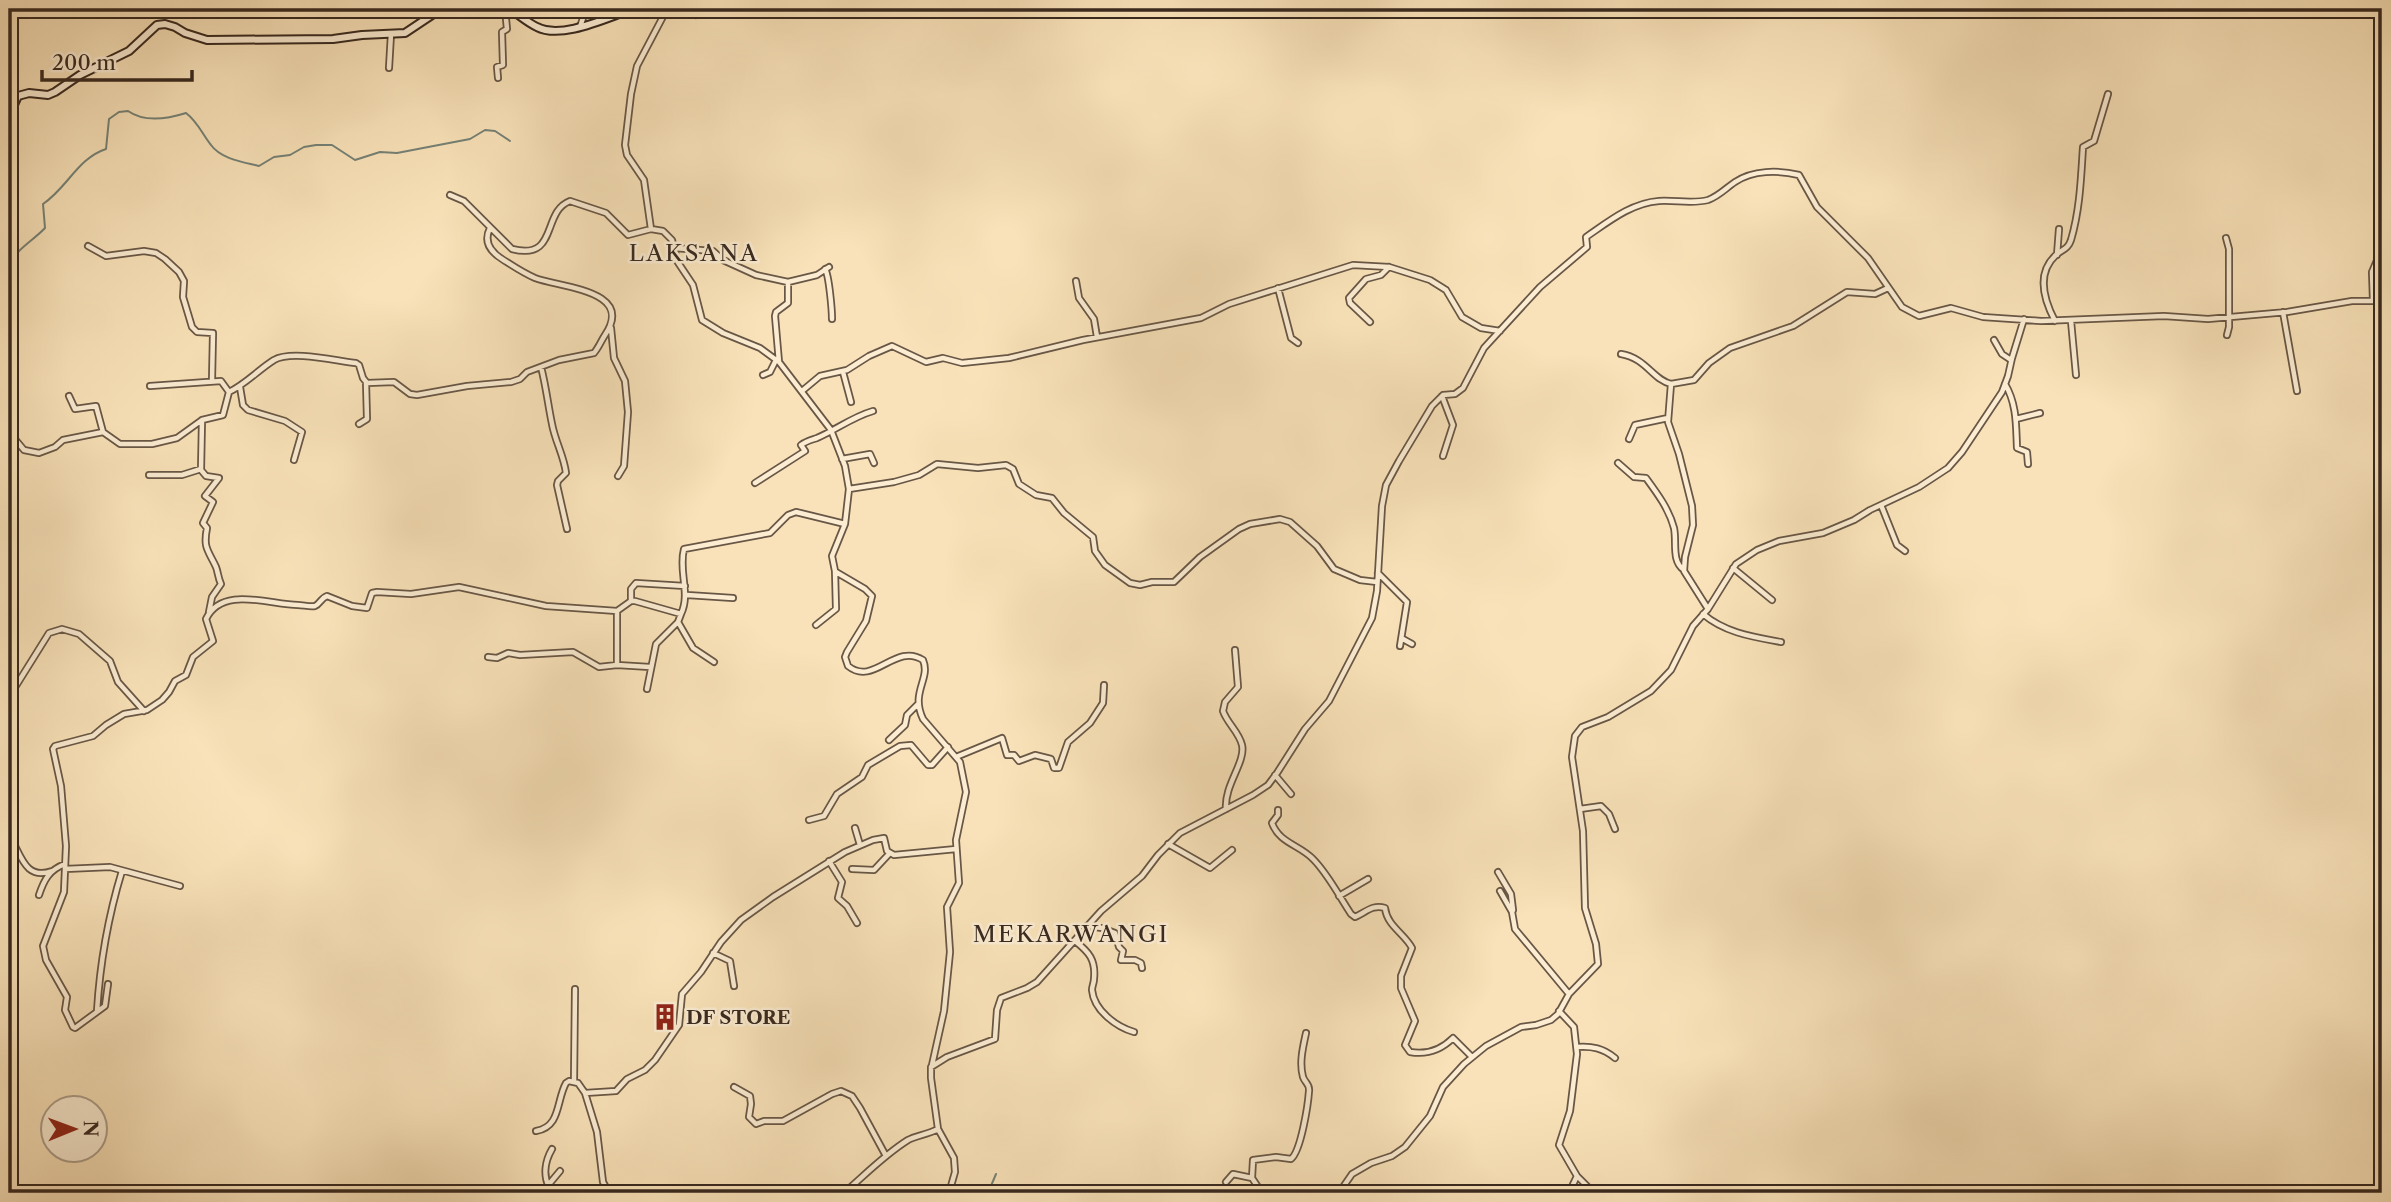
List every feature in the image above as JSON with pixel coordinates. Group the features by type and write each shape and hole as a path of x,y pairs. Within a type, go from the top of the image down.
{"main road":[{"path":"9,116 18,96 29,93 48,95 55,92 80,75 128,51 158,25 175,27 207,40 332,39 411,32 441,9"},
{"path":"513,10 536,27 550,31 580,27 633,9"}],"street":[{"path":"580,27 586,9"},
{"path":"606,18 607,9"},
{"path":"651,229 645,180 627,155 625,145 631,94 638,66 667,9"},
{"path":"680,9 692,9 697,15 706,9"},
{"path":"498,78 497,67 503,65 502,32 507,29 513,10"},
{"path":"389,68 391,34"},
{"path":"2055,321 2046,302 2044,282 2048,266 2070,242 2079,206 2083,147 2094,141 2108,94"},
{"path":"931,1067 947,1057 995,1039 997,1010 1001,998 1037,982 1087,926 1142,876 1168,844 1188,828 1268,785 1305,729 1329,701 1372,618 1386,485 1432,406 1442,396 1455,394 1463,388 1485,348 1500,331 1545,281 1587,247 1586,237 1614,218 1637,206 1653,202 1706,200 1752,174 1798,175 1817,207 1868,258 1902,307 1919,316 1951,308 1983,317 2024,320 2071,321 2164,316 2208,318 2283,312 2353,301 2382,301"},
{"path":"450,195 464,201 512,248 527,252 534,250 545,240 562,206 570,201 606,213 628,234 660,229 670,236 677,261 693,285 704,323 723,334 747,342 778,361 831,429 849,489 845,524 832,556 836,609 816,625"},
{"path":"2373,301 2372,272 2381,251 2377,217"},
{"path":"490,228 487,232 488,243 494,253 536,278 600,297 608,304 612,312 614,358 625,381 628,412 624,466 618,476"},
{"path":"2057,255 2059,229"},
{"path":"2226,238 2229,250 2227,335"},
{"path":"88,246 106,256 144,251 156,253 175,268 185,284 183,297 192,327 195,331 213,333 212,380"},
{"path":"674,248 713,251 723,260 756,275 788,282 817,275 827,268 832,319"},
{"path":"802,391 820,376 843,372 892,346 926,362 943,358 967,362 1009,358 1097,337 1201,318 1229,304 1343,266 1388,267 1430,280 1444,287 1462,317 1481,328 1500,331"},
{"path":"1370,322 1358,312 1349,298 1366,278 1381,275 1388,267"},
{"path":"1076,281 1079,298 1094,319 1097,337"},
{"path":"763,375 770,372 778,361 775,316 788,303 788,282"},
{"path":"1278,288 1291,338 1298,343"},
{"path":"1621,354 1635,357 1664,383 1694,380 1709,363 1730,348 1793,326 1847,292 1875,293 1888,288"},
{"path":"2283,312 2297,391"},
{"path":"1336,1193 1352,1174 1371,1163 1392,1156 1405,1147 1430,1116 1443,1087 1472,1057 1521,1027 1551,1020 1569,994 1594,970 1599,959 1584,908 1584,851 1572,757 1575,736 1582,727 1608,718 1651,691 1671,670 1693,626 1708,609 1733,568 1757,550 1779,541 1823,533 1854,520 1919,487 1948,468 1986,416 2005,384 2024,320"},
{"path":"2071,321 2077,375"},
{"path":"366,382 394,382 409,394 417,395 511,382 527,372 559,360 594,353 611,327"},
{"path":"1994,340 2002,354 2011,360"},
{"path":"229,392 240,387 273,361 285,356 325,358 358,364 366,382 367,419 359,424"},
{"path":"541,368 551,408 552,425 565,463 566,473 557,485 567,529"},
{"path":"843,372 851,402"},
{"path":"69,396 75,409 96,406 103,432 120,444 152,444 177,438 202,421 223,415 229,392 223,382 212,380 150,386"},
{"path":"1671,384 1668,418 1692,506 1693,525 1684,571"},
{"path":"2005,384 2012,396 2017,448 2027,452 2028,464"},
{"path":"240,387 243,405 248,410 285,421 302,433 294,460"},
{"path":"1442,396 1453,425 1443,456"},
{"path":"755,482 805,451 801,445 852,418 873,411"},
{"path":"2016,419 2040,413"},
{"path":"1629,439 1635,425 1668,418"},
{"path":"108,984 106,1004 73,1027 65,1010 67,997 53,974 44,951 45,940 63,894 65,867 61,786 54,747 93,736 124,714 144,711 166,696 175,681 186,675 193,657 212,642 206,621 212,597 221,584 217,569 207,551 207,528 203,523 213,502 205,496 219,479 206,477 201,469 202,421"},
{"path":"9,432 29,452 39,453 55,447 63,440 103,432"},
{"path":"9,453 19,444"},
{"path":"842,459 870,454 874,463"},
{"path":"1618,463 1634,477 1646,478 1662,501 1674,527 1677,564 1708,609"},
{"path":"849,489 919,475 937,464 1008,466 1013,470 1018,484 1038,495 1048,495 1064,513 1093,537 1095,551 1108,567 1138,585 1174,582 1199,557 1239,529 1280,519 1290,522 1317,546 1334,569 1360,580 1377,582"},
{"path":"149,475 182,475 201,469"},
{"path":"1881,505 1897,545 1905,551"},
{"path":"647,689 656,644 678,622 687,595 682,554 685,549 770,533 791,513 808,514 845,524"},
{"path":"1733,568 1772,600"},
{"path":"835,571 872,596 866,621 845,657 848,666 853,670 868,671 881,668 900,656 920,658 925,668 917,698 923,719 962,767 966,792 956,849 959,883 947,906 950,944 946,990 931,1067 938,1129 954,1158 955,1172 949,1193"},
{"path":"1377,573 1407,602 1401,646"},
{"path":"631,601 631,589 636,583 685,586"},
{"path":"209,613 217,606 237,600 259,599 315,606 327,596 345,604 367,608 374,592 411,594 459,587 547,606 617,611 631,601"},
{"path":"687,595 733,598"},
{"path":"631,601 681,614"},
{"path":"617,611 617,665"},
{"path":"1703,614 1735,632 1781,642"},
{"path":"678,622 693,648 714,662"},
{"path":"9,697 50,633 62,629 79,634 110,660 118,682 144,711"},
{"path":"1403,639 1412,644"},
{"path":"1226,809 1227,797 1243,754 1241,741 1223,710 1225,702 1238,687 1235,650"},
{"path":"488,657 497,658 509,653 523,655 573,652 599,667 650,667"},
{"path":"956,757 1002,738 1007,754 1014,755 1019,761 1037,755 1052,759 1054,768 1059,768 1068,742 1090,723 1103,704 1104,685"},
{"path":"889,740 906,723 907,715 918,705"},
{"path":"809,820 826,814 837,794 862,777 867,765 900,746 912,745 928,765 932,765 948,747"},
{"path":"1275,775 1291,794"},
{"path":"1580,809 1601,806 1609,814 1615,829"},
{"path":"1278,810 1278,816 1272,822 1274,828 1289,844 1314,860 1351,914 1355,917 1370,908 1385,908 1386,915 1395,929 1411,946 1401,976 1401,988 1415,1021 1405,1045 1410,1052 1423,1054 1446,1046 1453,1038 1472,1057"},
{"path":"855,828 860,845"},
{"path":"9,835 20,859 32,871 41,874 65,867 104,867 180,886"},
{"path":"585,1093 616,1091 627,1079 645,1070 655,1060 679,1025 682,994 741,920 829,861 860,845 884,838 889,854"},
{"path":"1168,844 1210,868 1232,850"},
{"path":"889,854 907,855 956,849"},
{"path":"852,869 874,870 889,854"},
{"path":"829,861 842,882 838,898 847,906 857,923"},
{"path":"39,895 46,877 52,871"},
{"path":"97,1011 106,932 122,871"},
{"path":"1498,873 1511,894 1516,929 1569,994"},
{"path":"1339,896 1368,879"},
{"path":"1500,891 1512,912"},
{"path":"1087,926 1115,933 1119,947 1124,951 1121,960 1135,960 1141,963 1142,968"},
{"path":"1075,941 1088,951 1093,961 1092,990 1099,1007 1111,1021 1134,1032"},
{"path":"713,953 730,961 734,986"},
{"path":"574,1082 575,989"},
{"path":"1559,1011 1574,1027 1577,1047 1570,1111 1559,1145 1577,1176 1594,1193"},
{"path":"1262,1193 1252,1178 1253,1160 1276,1157 1291,1159 1299,1149 1310,1089 1303,1076 1301,1052 1306,1033"},
{"path":"1577,1047 1591,1046 1615,1058"},
{"path":"536,1131 548,1128 554,1122 564,1086 569,1081 574,1082 585,1093 597,1132 603,1182 608,1193"},
{"path":"734,1087 750,1096 748,1117 756,1124 783,1121 841,1091 852,1096 867,1118 886,1156"},
{"path":"844,1193 909,1139 938,1129"},
{"path":"550,1190 546,1181 546,1164 552,1149"},
{"path":"550,1190 554,1177 560,1171"},
{"path":"1226,1182 1233,1174 1252,1178"},
{"path":"1569,1193 1577,1176"}],"waterway":[{"path":"10,266 20,250 45,228 43,204 88,159 106,149 109,119 119,112 128,111 156,119 186,113 220,154 259,166 274,157 290,155 304,147 316,145 332,145 355,160 380,152 397,153 470,139 485,130 495,131 510,141"},
{"path":"988,1193 996,1174"}],"place":[{"name":"DF STORE","path":"665,1017"}],"district":[{"name":"LAKSANA","path":"694,253"},
{"name":"MEKARWANGI","path":"1071,934"}]}
